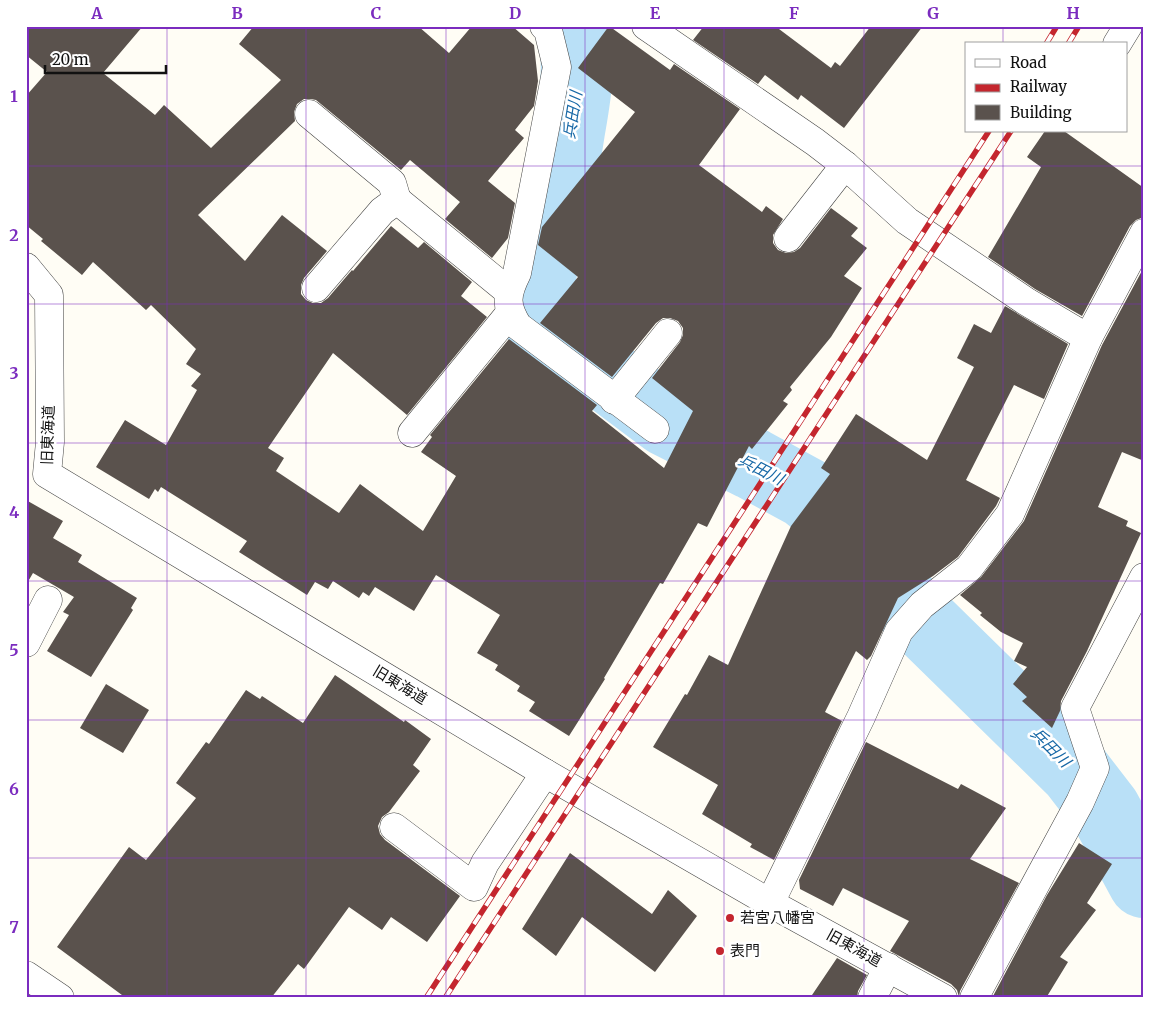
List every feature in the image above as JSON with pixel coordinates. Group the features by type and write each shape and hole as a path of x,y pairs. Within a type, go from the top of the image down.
{"street":[{"path":"412,433 509,302 517,273 557,67 548,30 544,26"},
{"path":"646,26 815,142 845,165 907,220 1027,302 1088,338"},
{"path":"1118,42 1128,26"},
{"path":"309,114 392,183 397,200 509,302 518,326 620,392 655,430"},
{"path":"788,238 845,165"},
{"path":"316,288 382,211 397,200"},
{"path":"770,902 861,717 899,631 922,605 969,568 1010,514 1088,338 1144,233"},
{"name":"旧東海道","path":"26,267 49,295 50,442 47,474 545,773 770,902 943,998"},
{"path":"620,392 668,333"},
{"path":"974,998 1080,802 1095,768 1076,708 1144,578"},
{"path":"26,643 48,600"},
{"path":"394,827 474,887 485,863 545,773"},
{"path":"872,998 888,967"},
{"path":"26,975 60,998"}],"building":[{"path":"26,26 143,26 103,73 155,115 164,105 211,148 281,80 239,44 254,26 418,26 449,53 472,26 512,26 534,45 538,81 534,106 515,130 524,138 488,181 515,203 508,238 492,258 445,219 460,202 410,160 401,170 316,100 311,99 304,99 297,104 294,112 295,121 198,215 245,261 282,215 327,251 304,278 301,285 301,294 306,300 313,303 321,303 328,298 391,226 418,248 424,242 472,282 461,296 487,317 407,415 333,353 268,448 284,458 276,471 339,513 360,484 423,531 456,476 421,452 432,437 430,435 509,339 597,405 592,411 664,468 693,411 652,378 680,342 683,328 678,321 663,318 656,323 612,377 540,323 578,277 538,245 542,227 635,112 578,68 609,26 670,70 674,64 740,109 699,165 762,212 766,206 783,219 773,235 773,243 778,250 786,253 794,252 800,248 831,208 858,228 851,236 867,248 844,276 862,288 831,337 790,387 792,390 783,401 788,404 752,449 749,446 707,527 698,523 663,584 660,583 605,679 569,736 529,711 535,702 517,691 520,686 495,670 498,665 477,653 500,615 436,575 414,611 375,587 369,596 363,592 359,598 333,581 328,589 315,582 307,595 239,552 247,541 161,487 158,492 155,489 149,499 96,467 125,420 166,445 197,390 191,386 201,374 186,364 196,349 151,305 146,310 93,262 82,275 41,241 43,239 26,225 26,96 47,72 26,55"},
{"path":"704,26 775,26 831,68 835,62 840,66 871,26 923,26 844,128 801,95 798,100 765,75 758,84 693,40"},
{"path":"1044,132 1065,132 1144,188 1144,217 1136,220 1130,226 1082,316 1035,289 988,257 1041,167 1027,157"},
{"path":"1144,267 1144,461 1122,452 1098,507 1128,521 1126,526 1141,533 1087,651 1061,701 1060,711 1052,728 1022,701 1027,697 1013,684 1027,667 1014,661 1023,643 1001,632 960,595 981,577 1024,521 1102,345"},
{"path":"1005,306 1068,344 1044,399 1014,385 966,480 1000,498 996,506 958,557 933,576 898,598 871,656 867,660 856,651 825,712 842,721 774,860 750,847 752,844 702,814 718,785 653,747 685,694 687,695 709,655 728,665 791,526 830,474 821,468 856,414 927,460 974,367 957,358 974,324 991,333"},
{"path":"26,500 63,521 53,538 82,555 78,562 137,598 131,608 133,610 91,677 47,651 69,615 63,612 74,597 33,573 26,585"},
{"path":"335,675 431,739 413,765 420,771 389,812 382,817 378,826 380,834 385,840 460,896 427,942 391,917 382,930 349,907 304,969 298,964 271,998 126,998 57,947 129,847 146,860 196,798 176,783 206,742 209,744 246,690 260,699 262,696 303,723"},
{"path":"106,684 149,710 123,753 80,728"},
{"path":"866,742 958,789 961,784 1006,808 970,859 1019,883 960,991 959,997 957,990 951,984 890,951 909,921 843,888 833,906 800,889 799,880"},
{"path":"1079,843 1112,864 1087,903 1096,910 1060,957 1068,962 1046,998 992,998 1047,895"},
{"path":"570,853 652,914 668,890 697,916 655,972 582,917 556,956 522,929"},
{"path":"837,958 867,975 858,991 857,998 810,998"}],"waterway":[{"name":"兵田川","path":"571,26 577,66 573,105 557,199 532,310 542,327 666,420 806,493 853,531 899,596 926,625 1075,771 1105,810 1144,882"}],"railway":[{"path":"1047,42 1057,26"},
{"path":"1069,42 1079,26"},
{"path":"426,998 988,132"},
{"path":"445,998 1010,132"}],"place":[{"name":"若宮八幡宮","path":"730,918"},
{"name":"表門","path":"720,951"}]}
